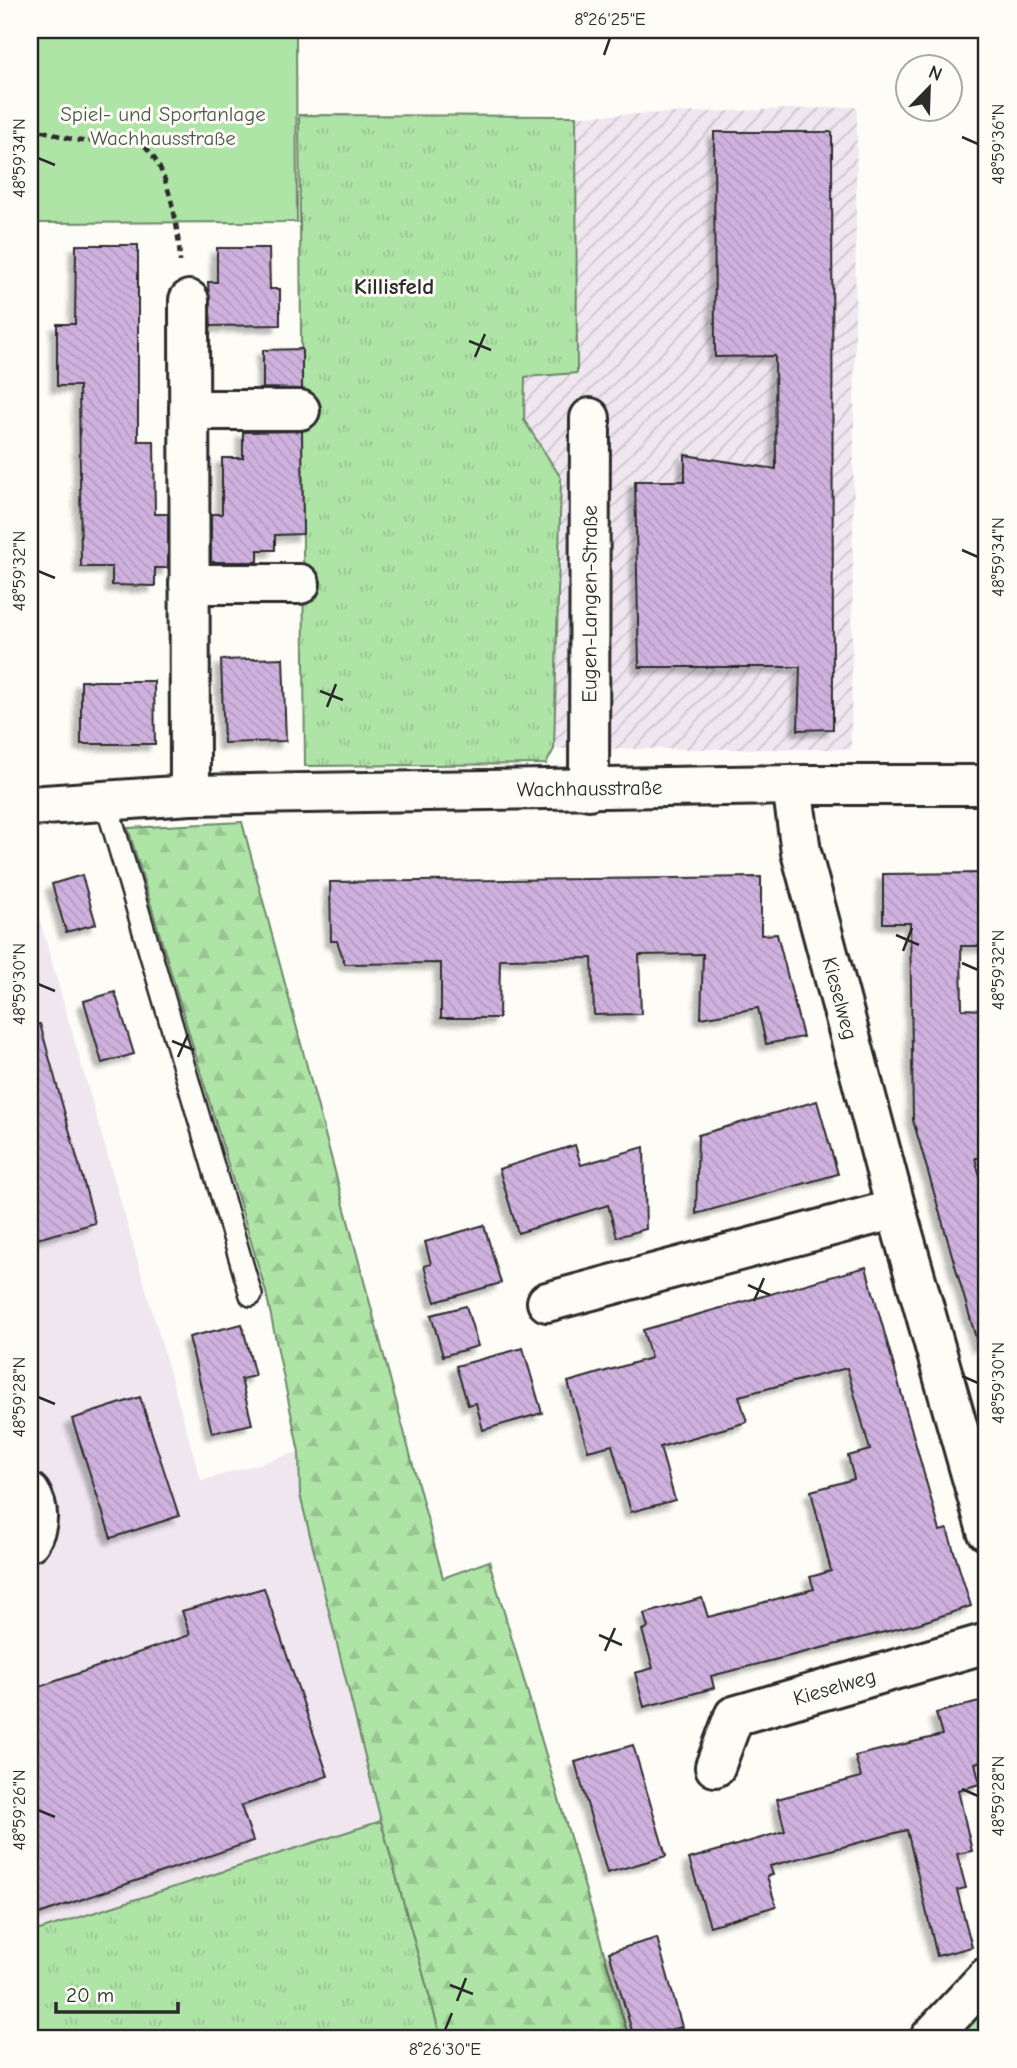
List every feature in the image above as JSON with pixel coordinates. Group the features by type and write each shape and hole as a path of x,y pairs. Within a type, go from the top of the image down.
{"street":[{"path":"189,300 190,795"},
{"path":"189,410 300,410"},
{"name":"Eugen-Langen-Straße","path":"589,790 590,418"},
{"path":"189,584 300,584"},
{"name":"Wachhausstraße","path":"30,806 190,795 792,785 987,785"},
{"name":"Kieselweg","path":"792,785 801,852 896,1209 987,1531"},
{"path":"547,1302 896,1209"},
{"path":"30,1493 36,1502 37,1519 30,1541"},
{"name":"Kieselweg","path":"715,1767 734,1716 987,1643"},
{"path":"930,2038 987,1977"}],"lane":[{"path":"106,802 251,1295"}],"path":[{"path":"30,129 63,139 89,142 109,136 127,136 145,147 167,184 174,203 179,236 181,294 189,300"}],"shaded area":[{"path":"857,107 851,749 554,749 561,478 503,399 531,374 577,373 576,116"},
{"path":"30,886 201,1481 299,1452 300,1495 381,1821 30,1933"}],"green space":[{"name":"Spiel- und Sportanlage Wachhausstraße","path":"30,30 296,30 297,222 31,223"},
{"path":"299,115 576,116 577,373 525,377 524,420 561,478 554,749 546,764 305,766"},
{"path":"242,822 443,1578 489,1561 629,2038 441,2038 381,1821 300,1495 299,1452 266,1292 128,828"},
{"path":"381,1821 441,2038 30,2038 30,1933"},
{"path":"987,1991 987,2038 944,2038"}],"building":[{"path":"714,132 832,132 833,729 798,730 800,667 639,667 635,481 685,481 685,455 776,469 775,356 715,357"},
{"path":"76,245 138,245 138,441 154,441 155,514 168,514 168,568 155,568 155,586 112,585 112,567 81,567 79,386 57,386 57,324 75,324"},
{"path":"217,248 269,248 270,289 280,289 280,325 211,326 208,282 217,282"},
{"path":"302,349 302,389 263,388 263,350"},
{"path":"302,431 303,534 275,535 275,550 258,550 258,562 211,562 211,514 222,514 222,458 243,458 243,432"},
{"path":"283,658 286,741 224,743 221,660"},
{"path":"81,681 154,681 155,744 81,744"},
{"path":"987,873 987,946 961,946 962,1009 987,1010 987,1158 975,1158 987,1202 987,1343 978,1345 913,1120 910,923 883,923 883,874"},
{"path":"82,875 96,924 66,932 52,884"},
{"path":"761,877 761,935 777,934 803,1037 766,1044 758,1008 701,1018 703,954 639,955 641,1014 594,1015 592,958 500,959 499,1018 441,1018 441,963 345,964 337,941 331,941 330,882"},
{"path":"115,992 134,1054 102,1063 84,1001"},
{"path":"40,1024 95,1223 30,1241 30,1026"},
{"path":"817,1101 838,1174 696,1214 698,1135"},
{"path":"575,1145 581,1165 644,1147 646,1229 617,1237 608,1205 518,1233 499,1169"},
{"path":"484,1225 501,1283 435,1302 424,1266 431,1264 425,1242"},
{"path":"866,1267 940,1531 947,1529 971,1606 920,1623 711,1676 714,1688 644,1707 635,1673 653,1668 642,1630 648,1628 644,1614 702,1598 708,1617 814,1589 810,1577 831,1571 811,1491 854,1479 848,1456 870,1450 847,1368 739,1396 747,1422 660,1447 675,1500 631,1512 612,1445 588,1451 568,1382 651,1358 643,1330"},
{"path":"466,1306 478,1346 443,1356 431,1315"},
{"path":"242,1324 255,1376 241,1379 252,1424 212,1433 189,1337"},
{"path":"523,1348 542,1413 483,1430 476,1403 468,1405 456,1366"},
{"path":"140,1397 179,1516 111,1538 72,1419"},
{"path":"264,1588 328,1776 241,1806 253,1841 30,1917 30,1690 190,1635 182,1611"},
{"path":"987,1700 987,1759 975,1763 980,1784 958,1790 972,1851 957,1854 966,1888 957,1890 972,1947 937,1956 907,1830 770,1866 773,1875 767,1876 776,1906 710,1926 689,1859 785,1831 777,1799 861,1777 855,1756 942,1735 936,1713"},
{"path":"633,1745 666,1856 607,1873 575,1762"},
{"path":"657,1938 682,2027 634,2038 609,1952"}],"district":[{"name":"Killisfeld","path":"394,286"}]}
